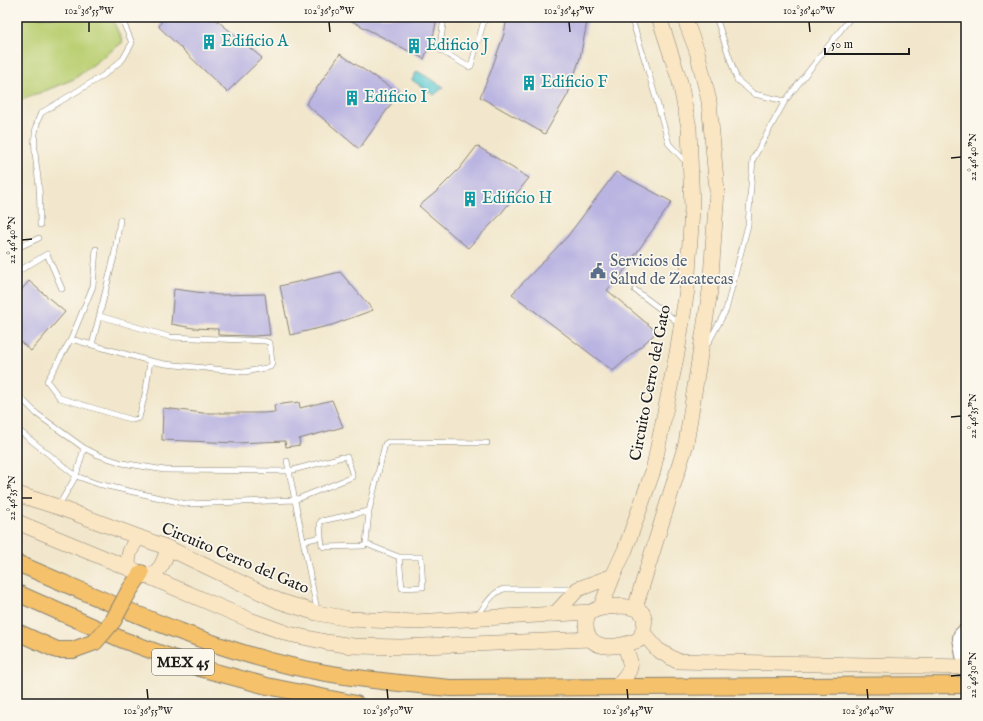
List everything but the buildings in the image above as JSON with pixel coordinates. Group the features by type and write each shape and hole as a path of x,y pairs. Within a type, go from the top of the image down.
{"main road":[{"name":"MEX 45","path":"17,562 164,626 219,645 291,666 368,680 450,688 966,685"},
{"path":"17,632 57,650 74,650 95,642 113,621 139,572"},
{"name":"MEX 45","path":"17,594 123,640 200,668 267,686 348,704"}],"street":[{"name":"Circuito Cerro del Gato","path":"17,494 58,507 168,548 279,601 317,613 350,619 415,622 555,614 596,610 625,550 653,471 677,353 687,290 692,208 689,128 680,82 659,17"},
{"path":"635,608 686,444 710,291 717,191 709,101 696,51 684,17"},
{"path":"17,522 139,572 250,620 289,634 326,642 353,646 400,647 590,639"},
{"path":"139,537 132,545 129,553 139,572"},
{"path":"139,572 158,571 162,565 168,548"},
{"path":"555,614 578,589 612,576"},
{"path":"622,606 635,608 644,617 645,623 643,633 638,640 625,646 601,646 594,643 586,633 586,621 596,610 622,606"},
{"path":"643,633 658,650 677,661 965,660 958,638 959,634 966,627"},
{"path":"617,686 630,672 630,661 625,646"}],"lane":[{"path":"40,225 40,189 34,135 36,123 41,113 104,75 123,59 132,43 121,17"},
{"path":"444,17 440,50 469,67 471,66 485,17"},
{"path":"631,17 669,144 690,166"},
{"path":"716,17 737,80 754,94 785,101"},
{"path":"843,17 845,25"},
{"path":"700,358 726,310 748,225 753,159 785,101 851,17"},
{"path":"92,345 114,257 120,220"},
{"path":"17,248 40,238"},
{"path":"96,249 93,286 71,340 47,381 60,398 136,420 139,418 146,390 150,361"},
{"path":"17,272 47,254 62,289"},
{"path":"635,290 681,324"},
{"path":"71,340 165,364 245,372 270,367 272,364 270,343 265,341 170,336 100,316"},
{"path":"17,394 37,414 84,448 98,455 122,462 165,470 289,471 347,457 352,477 295,500 187,504 98,484 76,476 17,429"},
{"path":"366,544 369,511 385,444 388,442 487,443"},
{"path":"58,507 76,476 84,448"},
{"path":"287,461 317,613"},
{"path":"369,511 321,521 322,545 324,547 364,546 366,544 399,557 421,556 423,587 402,588 399,557"},
{"path":"303,541 321,537"},
{"path":"475,619 498,590 578,589"}],"green space":[{"path":"17,17 111,17 123,42 74,79 17,102"}],"water":[{"path":"417,71 444,87 434,95 412,80"}],"place":[{"name":"Edificio A","path":"209,42"},
{"name":"Edificio J","path":"414,46"},
{"name":"Edificio F","path":"529,83"},
{"name":"Edificio I","path":"352,98"},
{"name":"Edificio H","path":"470,199"},
{"name":"Servicios de Salud de Zacatecas","path":"598,271"}]}
